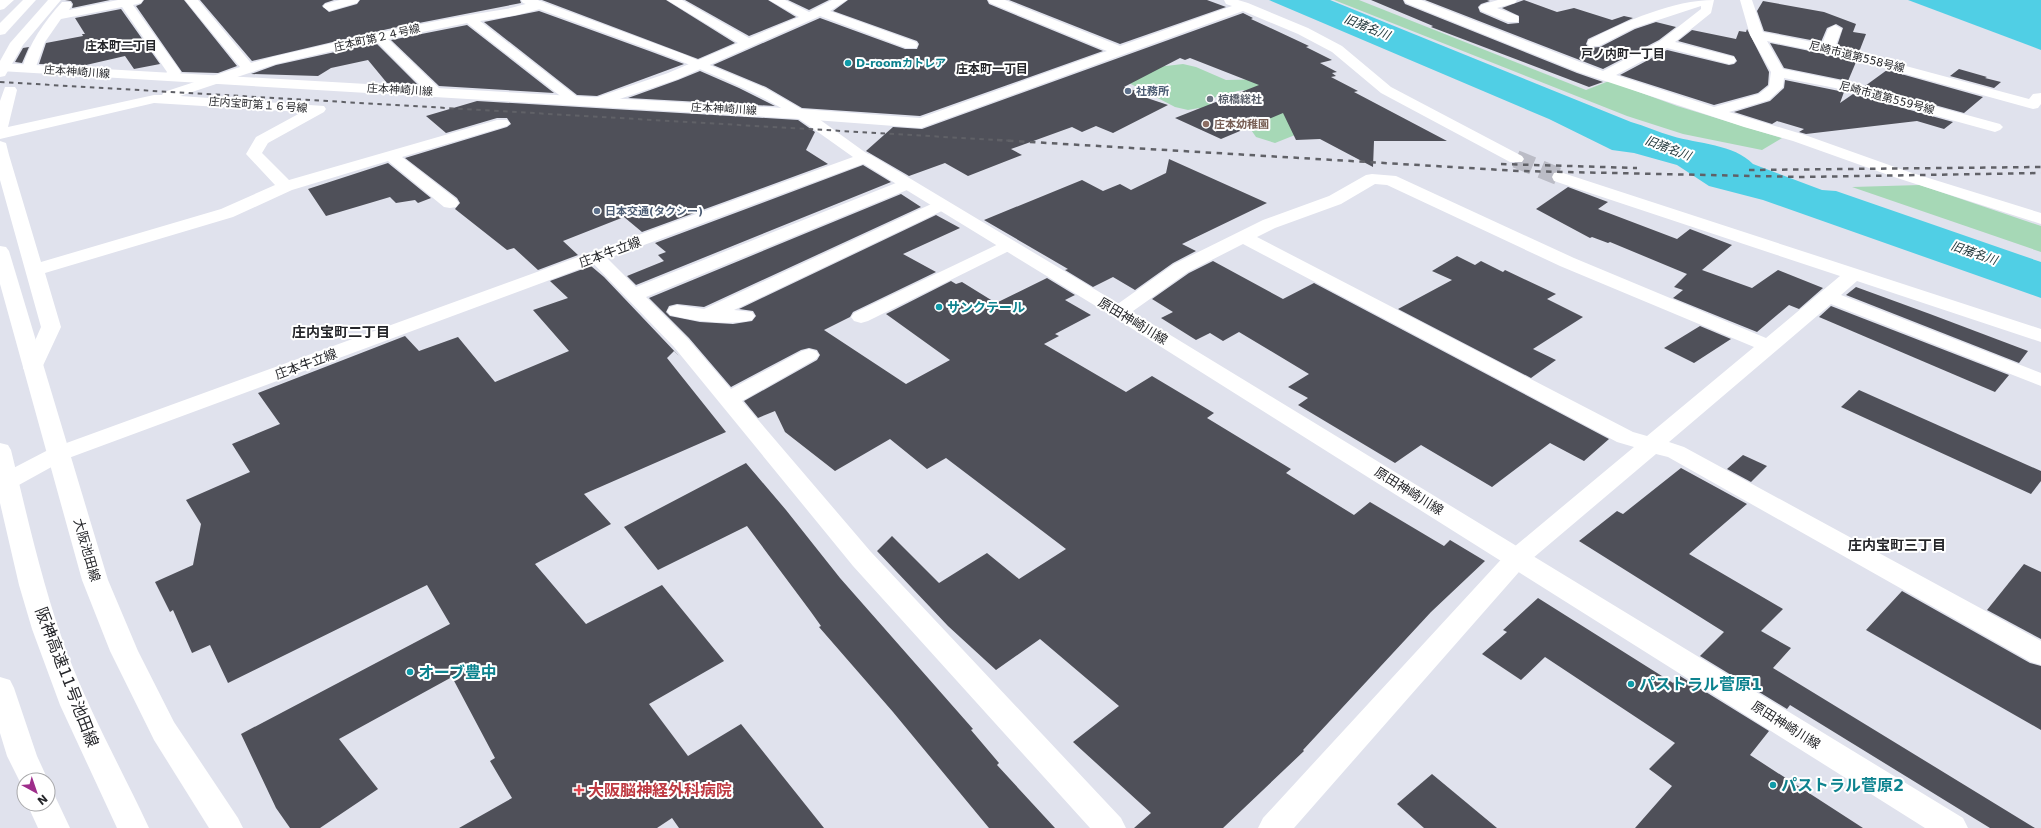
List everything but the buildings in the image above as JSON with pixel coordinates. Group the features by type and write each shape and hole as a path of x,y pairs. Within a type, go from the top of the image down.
{"main road":[{"path":"0,6 8,0"},
{"path":"0,31 30,0"},
{"path":"0,73 17,43 55,0"},
{"path":"29,69 32,56 43,33 71,0"},
{"path":"192,0 248,68"},
{"path":"534,2 561,0"},
{"path":"673,0 748,43"},
{"path":"776,0 911,45"},
{"path":"597,102 673,76 815,14 841,0"},
{"path":"994,0 1119,51"},
{"path":"1228,0 1303,31 1337,49 1386,90 1516,159"},
{"path":"1416,2 1441,0"},
{"path":"1477,28 1513,19 1485,8 1511,0"},
{"path":"1594,43 1628,26 1707,0 1708,10 1665,44 1604,76"},
{"path":"1715,112 1764,97 1776,87 1778,72 1757,35 1746,0"},
{"path":"56,16 131,1 174,72 171,77"},
{"path":"328,7 348,1"},
{"path":"534,2 698,65 760,92 801,114 865,158"},
{"name":"庄本町第２４号線","path":"154,99 216,80 248,68 534,2"},
{"path":"1416,2 1477,28 1604,76 1749,124 1799,138 1900,174 2041,219"},
{"name":"庄本神崎川線","path":"0,67 370,89 573,99 597,102 801,114 921,123 1244,6"},
{"path":"469,18 573,99"},
{"path":"1828,49 1835,29"},
{"name":"尼崎市道第558号線","path":"1757,35 1828,49 1885,63 1997,95 2036,101"},
{"path":"379,37 435,92"},
{"path":"1665,44 1729,60"},
{"path":"1873,72 1885,63"},
{"name":"尼崎市道第559号線","path":"1778,72 1837,84 1995,127"},
{"path":"1927,108 1956,83"},
{"path":"0,130 10,90"},
{"path":"1985,105 1997,95"},
{"name":"庄内宝町第１６号線","path":"0,134 154,99 319,109 262,140 254,154 286,186"},
{"path":"33,270 227,213 286,186 502,123"},
{"path":"0,146 1,155 33,270 51,327 33,368"},
{"path":"390,156 450,203"},
{"name":"原田神崎川線","path":"865,158 940,205 1119,312 1952,828"},
{"name":"庄本牛立線","path":"0,485 58,454 865,158"},
{"path":"1560,177 2041,336"},
{"path":"1119,312 1181,268 1269,224 1335,200 1372,179 1390,180 1567,262 1769,346"},
{"path":"633,294 906,184"},
{"path":"707,315 940,205"},
{"path":"1243,236 1625,436 1676,452 2041,654"},
{"path":"861,317 1007,244"},
{"name":"大阪池田線","path":"0,251 95,580 124,651 164,731 227,828"},
{"path":"596,257 681,343 730,399 862,559 1110,828"},
{"path":"1274,828 1517,558 1853,275"},
{"path":"1828,296 2041,380"},
{"path":"677,311 707,315 745,316"},
{"path":"730,399 809,355"},
{"name":"阪神高速11号池田線","path":"0,450 19,536 45,629 80,721 133,828"},
{"path":"0,688 22,756 29,772"},
{"path":"47,812 54,828"}],"green space":[{"path":"1334,0 1359,0 1586,90 1609,81 1677,106 1782,138 1762,150 1683,134 1627,116"},
{"path":"1183,64 1196,67 1226,80 1270,79 1310,129 1275,143 1256,137 1247,124 1266,124 1267,117 1286,108 1243,90 1219,95 1208,102 1231,114 1223,118 1199,108 1188,110 1175,107 1127,82 1140,69"},
{"path":"1920,185 2041,226 2041,252 1852,187"}],"water":[{"name":"旧猪名川","path":"1269,0 1330,0 1631,122 1682,139 1726,148 1745,157 1753,164 1822,190 1836,191 2041,262 2041,298 1763,200 1709,186 1677,165 1634,153 1612,150 1549,119"},
{"path":"1908,0 2041,0 2041,50"}],"tunnel":[{"path":"1516,159 1560,177"}],"railway":[{"path":"0,82 1006,141"},
{"path":"997,140 1006,141"},
{"path":"1006,141 1014,141"},
{"path":"1006,141 1519,171 1801,177 2041,173"},
{"path":"1501,164 1637,168"},
{"path":"1749,170 2041,167"}],"place":[{"name":"D-roomカトレア","path":"848,63"},
{"name":"社務所","path":"1128,91"},
{"name":"椋橋総社","path":"1210,99"},
{"name":"庄本幼稚園","path":"1206,124"},
{"name":"日本交通(タクシー)","path":"597,211"},
{"name":"サンクテール","path":"939,307"},
{"name":"オーブ豊中","path":"410,672"},
{"name":"パストラル菅原1","path":"1631,684"},
{"name":"パストラル菅原2","path":"1773,785"},
{"name":"大阪脳神経外科病院","path":"579,790"}],"district":[{"name":"庄本町二丁目","path":"121,46"},
{"name":"戸ノ内町一丁目","path":"1623,54"},
{"name":"庄本町一丁目","path":"992,69"},
{"name":"庄内宝町二丁目","path":"341,332"},
{"name":"庄内宝町三丁目","path":"1897,545"}]}
